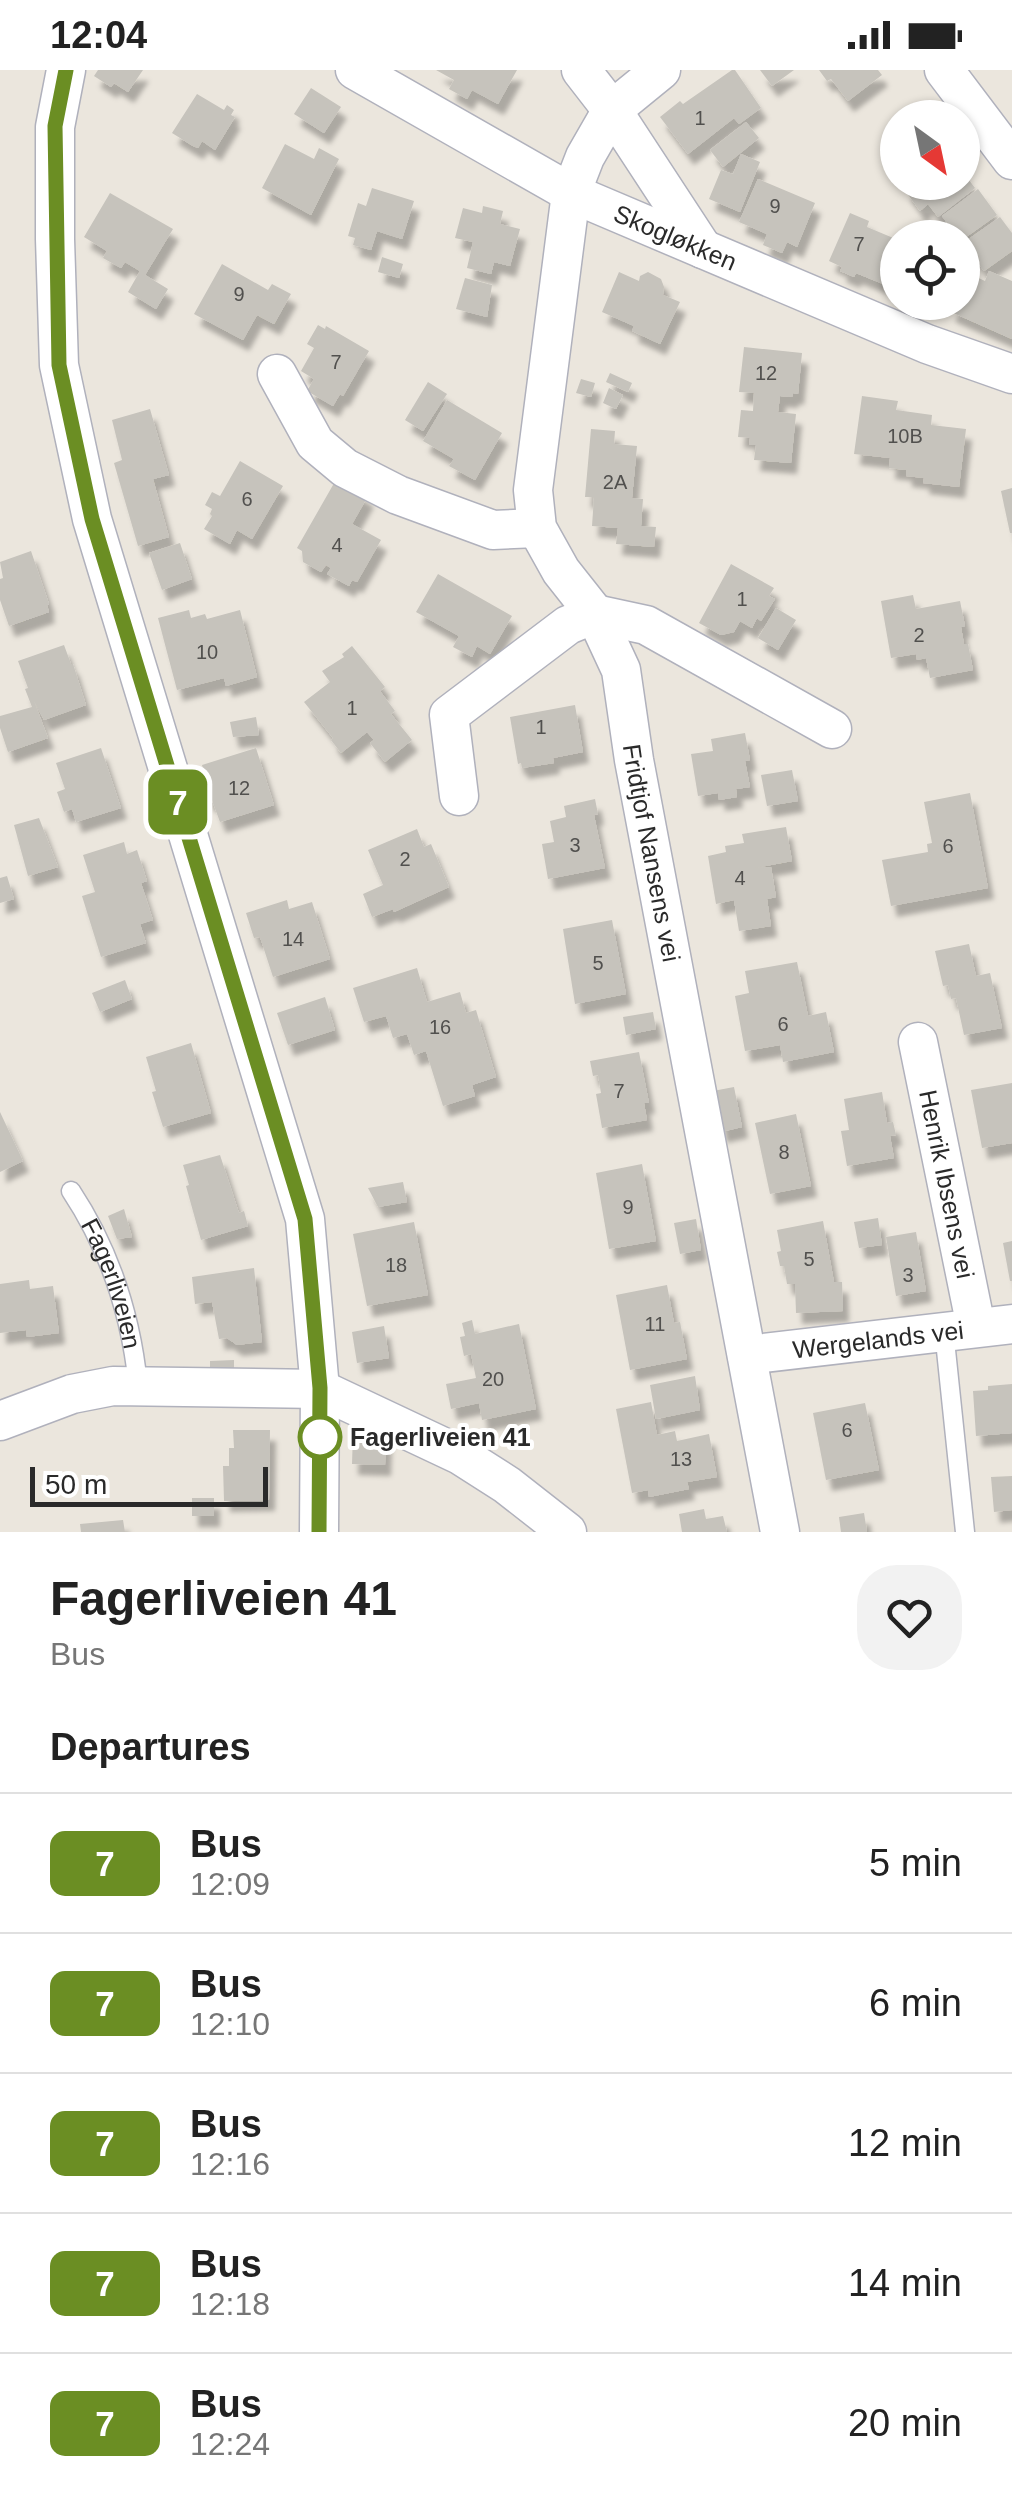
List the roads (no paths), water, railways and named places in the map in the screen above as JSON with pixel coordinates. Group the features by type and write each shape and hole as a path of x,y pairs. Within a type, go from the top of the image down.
{"street":[{"path":"66,70 55,126 59,365 92,519 305,1219 320,1388 319,1532"},
{"name":"Skogløkken","path":"354,70 571,193 927,344 1012,374"},
{"path":"581,70 612,110 703,249"},
{"path":"612,110 661,70"},
{"path":"944,70 1012,160"},
{"name":"Fridtjof Nansens vei","path":"612,110 585,157 571,193 534,490 537,528 562,571 595,614 621,670 634,760 780,1532"},
{"path":"277,374 315,442 344,468 398,496 493,530 537,528"},
{"path":"459,796 449,715 568,625 595,614 646,625 832,729"},
{"name":"Henrik Ibsens vei","path":"918,1042 977,1327"},
{"name":"Wergelands vei","path":"747,1355 977,1327"},
{"name":"Fagerliveien","path":"0,1421 94,1388 320,1388"},
{"path":"320,1388 460,1455 508,1485 567,1532"}],"lane":[{"name":"Fagerliveien","path":"71,1190 108,1257 135,1352 138,1385"},
{"path":"965,1532 977,1327"}],"place":[{"name":"Fagerliveien 41","path":"320,1437"}]}
